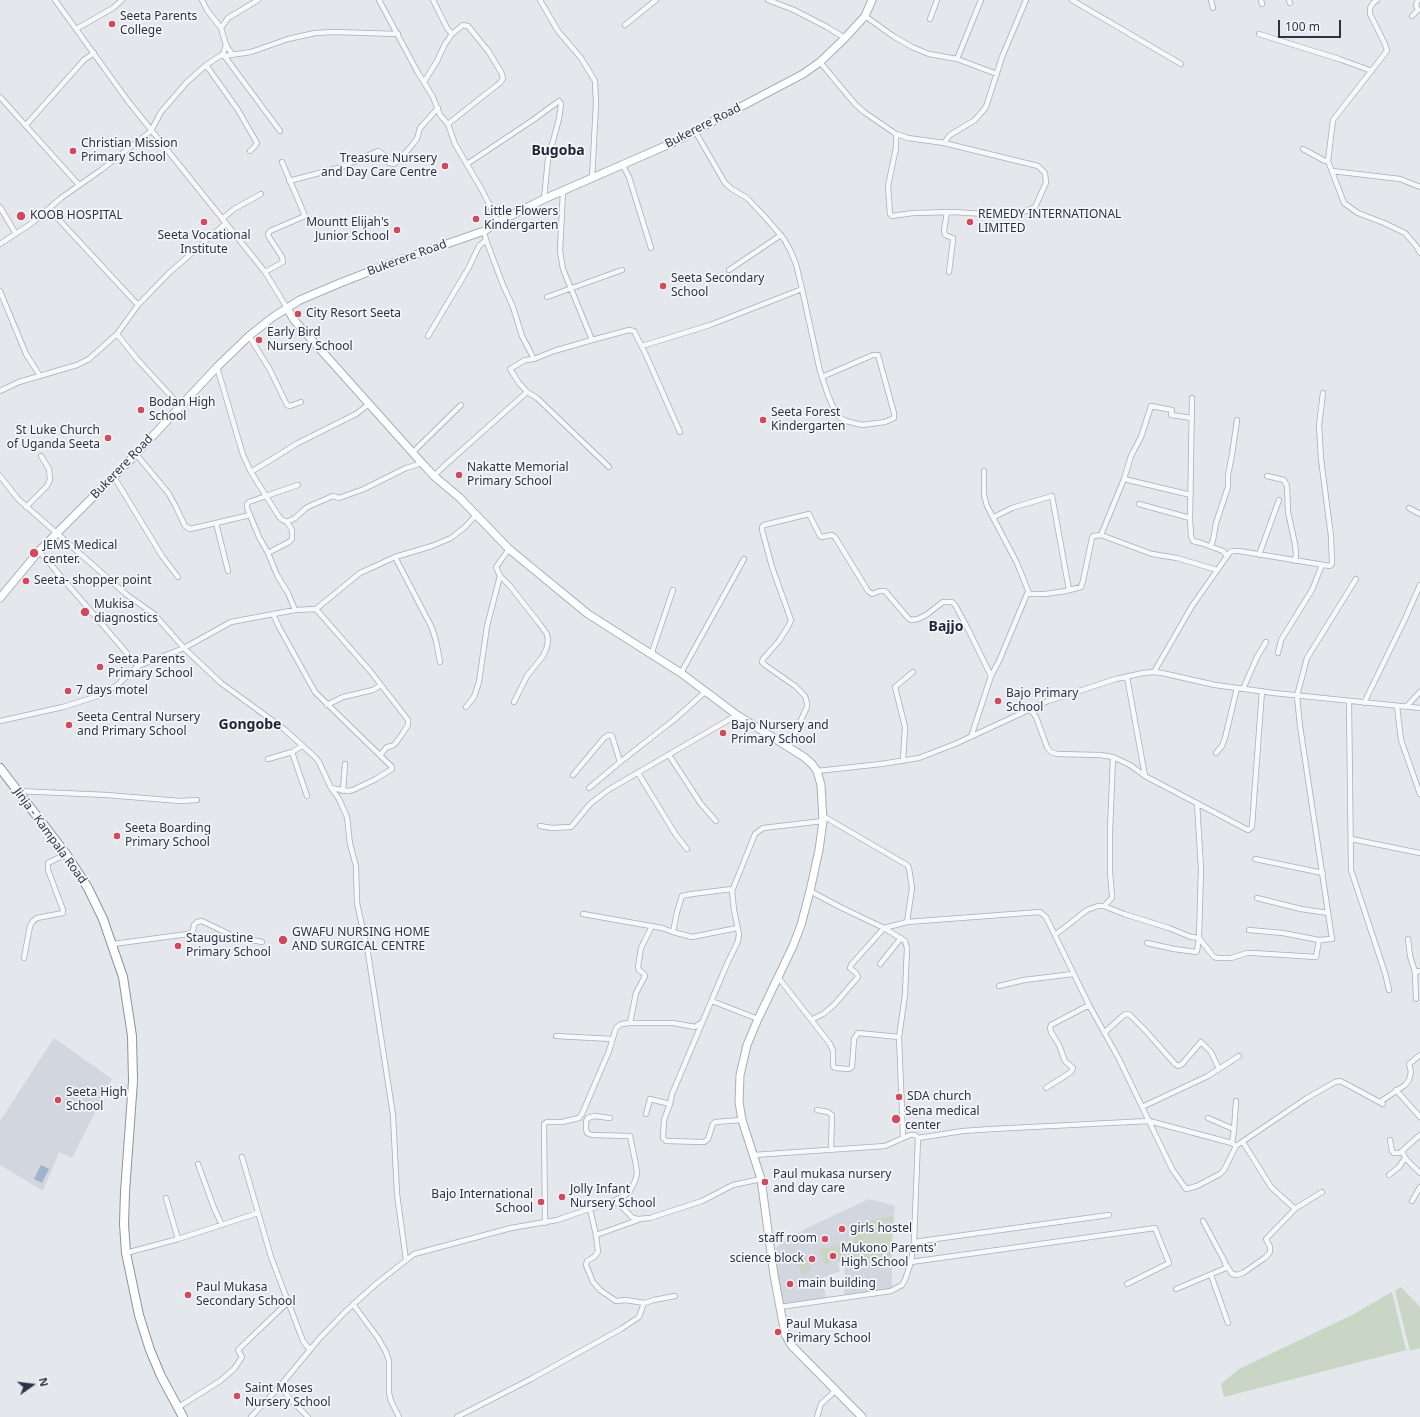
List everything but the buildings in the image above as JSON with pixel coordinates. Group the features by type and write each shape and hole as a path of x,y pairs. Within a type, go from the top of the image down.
{"highway":[{"name":"Jinja - Kampala Road","path":"0,768 66,854 88,888 113,944 124,983 132,1036 133,1090 125,1216 126,1253 139,1316 150,1350 161,1376 183,1417"}],"street":[{"path":"55,0 151,131 265,272 294,320 434,476 460,498 509,549 588,614 681,673 737,715 812,764 817,771 821,785 823,818 819,850 810,890 797,936 747,1045 740,1075 739,1102 742,1120 761,1179 774,1275 787,1340 862,1417"},
{"path":"76,29 113,8 122,0"},
{"path":"202,0 207,10 221,28 226,45 232,54"},
{"path":"221,28 228,18 258,0"},
{"path":"379,0 438,108 440,115 448,124 455,144 498,222"},
{"path":"434,0 447,28 452,34"},
{"path":"540,0 558,31 581,58 595,81 596,104 592,179"},
{"path":"625,26 656,0"},
{"path":"768,0 794,10 845,38"},
{"name":"Bukerere Road","path":"0,598 39,551 58,534 114,477 217,366 249,336 273,317 300,300 323,290 389,264 484,231 498,222 544,199 623,166 672,143 803,74 820,62 845,38 865,16 872,0"},
{"path":"930,19 937,0"},
{"path":"957,59 981,0"},
{"path":"944,143 950,135 975,120 986,107 1002,57 1026,0"},
{"path":"1211,0 1213,8"},
{"path":"1377,0 1370,8 1370,14 1387,51 1333,120 1328,161 1344,203 1358,212 1404,233 1417,247 1420,253"},
{"path":"1412,16 1418,10 1416,5 1418,0"},
{"path":"1076,1 1180,64"},
{"path":"865,16 912,48 929,54 957,59 997,74"},
{"path":"424,82 437,61 445,44 452,34 463,25 468,26 489,52 501,72 503,78 501,82 448,124"},
{"path":"223,54 224,56 251,52 288,39 315,33 334,32 398,34"},
{"path":"1259,34 1372,71"},
{"path":"0,244 32,223 79,185 127,151 151,131 161,112 187,82 206,65 223,54 226,45"},
{"path":"26,125 84,60 94,53"},
{"path":"223,54 280,130"},
{"path":"820,62 855,104 896,134 908,138 944,143 1038,166 1043,170 1046,177 1046,183 1037,202 1030,210 1010,214 947,212 893,216 890,215 888,186 896,148 896,134"},
{"path":"206,65 238,110 257,143 250,150"},
{"path":"0,97 79,185"},
{"path":"467,164 559,101 561,104 548,159 544,199"},
{"path":"289,181 342,167 378,151 383,154 389,163 394,164 417,139 420,128 438,108"},
{"path":"694,131 725,183 751,202 781,235 790,250 796,264 822,376 834,409 839,417 846,421 862,425 885,422 894,418 894,413 878,355 873,355 822,376"},
{"path":"1303,149 1325,161 1328,161"},
{"path":"265,272 283,262 282,257 269,237 268,234 270,231 305,216 282,162"},
{"path":"623,166 629,177 651,248"},
{"path":"1332,171 1400,179 1420,187"},
{"path":"562,191 560,251 563,269 592,340"},
{"path":"222,219 234,209 261,194"},
{"path":"0,207 16,234"},
{"path":"49,209 138,305"},
{"path":"947,212 944,230 945,235 953,238 949,272"},
{"path":"0,391 19,382 64,369 89,359 117,334 138,305 169,273 226,224"},
{"path":"484,231 503,285 513,307 522,336 534,359"},
{"path":"729,270 781,235"},
{"path":"428,336 468,270 479,246 486,240"},
{"path":"547,297 622,270"},
{"path":"642,346 710,325 802,289"},
{"path":"0,291 26,354 40,376"},
{"path":"608,466 538,398 528,392 519,383 510,369 525,360 534,359 554,351 631,330 635,333 642,346 680,432"},
{"path":"117,334 137,360 180,406"},
{"path":"249,336 270,370 287,405 290,406 301,402"},
{"path":"217,366 243,455 251,472 278,515 281,519 287,522 292,530 292,539 268,554"},
{"path":"434,476 528,392"},
{"path":"1154,672 1192,606 1227,556 1233,550 1331,566 1333,557 1331,551 1331,536 1321,459 1319,425 1323,394"},
{"path":"1192,398 1191,536 1193,541 1223,551 1227,556"},
{"path":"251,472 298,443 356,414 369,404"},
{"path":"413,452 461,405"},
{"path":"1101,535 1124,479 1131,456 1141,437 1151,406 1172,410 1171,415 1192,418"},
{"path":"1211,546 1216,523 1228,487 1228,475 1237,420"},
{"path":"136,454 169,494 185,526 190,529 250,515"},
{"path":"26,507 47,486 50,480 48,469 41,456"},
{"path":"287,522 312,505 333,496 339,498 364,489 409,467 416,466 421,462"},
{"path":"971,737 991,676 1029,593 994,517 987,506 984,495 984,471"},
{"path":"0,476 18,500 127,595 154,614 184,648 221,683 284,729 319,762 331,788 339,799 347,817 350,844 356,866 357,903 368,953 393,1115 397,1194 406,1260"},
{"path":"1267,476 1284,480 1287,486 1288,512 1296,554 1294,561"},
{"path":"114,477 153,541 178,577"},
{"path":"1124,479 1191,495"},
{"path":"295,610 288,593 277,575 259,537 247,508 247,504 298,485"},
{"path":"994,517 1012,508 1052,496 1069,590"},
{"path":"1259,555 1279,500"},
{"path":"1139,504 1190,518"},
{"path":"1409,508 1420,514"},
{"path":"788,748 807,707 807,703 805,696 794,686 765,666 762,661 779,641 791,620 772,567 762,530 762,526 764,525 809,514 820,536 832,535 835,537 868,591 872,594 885,591 911,620 918,619 926,615 943,602 952,602 967,627 991,676"},
{"path":"0,721 64,707 101,695 116,686 138,666 184,648 231,622 295,610 316,609 360,573 395,557 432,546 451,538 465,527 476,515"},
{"path":"216,523 228,571"},
{"path":"1029,593 1045,594 1081,587 1092,538 1096,534 1142,549 1152,554 1177,558 1217,570"},
{"path":"509,549 497,564 497,570 500,576 510,586 539,623 547,634 548,640 543,656 527,676 514,702"},
{"path":"39,551 138,666"},
{"path":"395,557 430,624 436,642 440,662"},
{"path":"681,673 744,559"},
{"path":"1278,653 1281,640 1312,590 1322,565"},
{"path":"466,707 474,697 479,682 487,626 500,576"},
{"path":"1250,930 1283,933 1319,940 1332,939 1300,726 1297,696 1307,658 1314,644 1356,579"},
{"path":"1364,703 1420,585"},
{"path":"651,655 673,590"},
{"path":"316,609 406,716 408,722 403,733 395,744 392,746 387,746 381,754"},
{"path":"273,614 315,692 363,740 381,754 392,766 392,769 353,790 348,791 331,788"},
{"path":"1243,689 1257,657 1266,642"},
{"path":"903,761 905,727 895,687 913,672"},
{"path":"817,771 881,764 918,758 971,737 1048,701 1083,689 1127,677 1154,672 1215,685 1243,689 1350,702 1420,708"},
{"path":"1127,677 1146,776"},
{"path":"327,705 343,697 369,691 381,685"},
{"path":"1216,754 1222,746 1225,738 1237,688"},
{"path":"1030,709 1036,717 1047,747 1051,752 1057,754 1100,755 1113,757 1130,765 1146,776 1197,804 1248,830 1251,828 1262,691"},
{"path":"589,788 705,692"},
{"path":"1406,707 1420,692"},
{"path":"1350,702 1351,870 1375,939 1389,990"},
{"path":"1397,706 1401,740 1420,794"},
{"path":"540,826 552,828 571,827 596,798 737,715"},
{"path":"573,775 604,738 609,735 612,736 620,762"},
{"path":"268,760 292,752 302,746"},
{"path":"292,752 307,796"},
{"path":"669,755 701,804 716,821"},
{"path":"1104,906 1112,898 1110,872 1110,831 1113,757"},
{"path":"343,790 345,764"},
{"path":"638,772 676,835 687,849"},
{"path":"18,791 107,795 180,801 197,800"},
{"path":"1147,942 1174,949 1196,952 1199,938 1201,869 1197,804"},
{"path":"742,1120 714,1122 708,1139 704,1142 666,1141 663,1138 662,1128 672,1094 685,1060 712,1001 726,964 738,941 739,937 732,899 732,889 757,831 763,828 823,818 907,865 909,868 912,888 908,922"},
{"path":"1351,840 1420,853"},
{"path":"24,958 30,926 33,920 63,913 48,870 48,863 66,854"},
{"path":"1255,859 1322,874"},
{"path":"673,932 682,896 732,889"},
{"path":"810,890 840,907 862,916 884,928 905,942 905,995 899,1038 903,1137"},
{"path":"1257,898 1301,909 1328,913"},
{"path":"1055,934 1087,910 1098,906 1104,906 1191,937 1199,938 1214,957 1218,958 1231,958 1247,953 1316,957 1319,940"},
{"path":"811,1020 826,1012 834,1005 858,977 850,968 851,965 884,928 908,922 1040,912 1046,917 1055,934 1088,1005 1119,1059 1172,1169 1184,1188 1186,1189 1197,1186 1220,1174 1224,1170 1234,1145 1236,1101"},
{"path":"583,914 652,926 692,937 737,928"},
{"path":"113,944 188,934 193,931 194,925 197,922 202,921 233,936 262,942"},
{"path":"630,1023 636,993 645,976 638,967 642,948 652,926"},
{"path":"880,964 901,938"},
{"path":"1408,939 1414,972 1416,999"},
{"path":"1414,972 1420,971"},
{"path":"999,986 1024,980 1074,974"},
{"path":"778,978 830,1044 833,1051 834,1068 848,1069 852,1067 854,1039 858,1033 899,1038"},
{"path":"712,1001 758,1019"},
{"path":"1046,1088 1071,1072 1073,1068 1065,1060 1059,1045 1051,1032 1051,1025 1088,1005"},
{"path":"1104,1033 1127,1014 1130,1015 1145,1030 1178,1066 1182,1064 1201,1042 1211,1052 1219,1069"},
{"path":"545,1223 544,1124 547,1122 562,1122 579,1118 609,1051 612,1039 618,1026 630,1023 673,1023 695,1027 702,1022"},
{"path":"556,1036 612,1039"},
{"path":"754,1155 885,1146 910,1135 915,1135 918,1138 956,1132 992,1129 1149,1121 1234,1145 1243,1142 1307,1098 1335,1082 1340,1081 1381,1103 1396,1090 1405,1085 1409,1080 1411,1072 1409,1064 1420,1055"},
{"path":"1142,1107 1208,1076 1239,1056"},
{"path":"1396,1090 1420,1117"},
{"path":"646,1114 650,1099 670,1104"},
{"path":"817,1110 828,1112 832,1115 832,1150"},
{"path":"251,1417 280,1386 319,1339 353,1304 414,1254 511,1228 545,1223 590,1209 624,1196 630,1191 636,1181 637,1174 630,1136 592,1135 587,1133 586,1129 586,1120 588,1118 594,1116 610,1118"},
{"path":"1208,1118 1234,1130"},
{"path":"1390,1140 1392,1151 1394,1153 1402,1151 1420,1135"},
{"path":"780,1307 891,1291 902,1285 911,1262 914,1242 918,1138"},
{"path":"1243,1142 1271,1187 1294,1208 1296,1208"},
{"path":"1402,1151 1405,1158 1420,1173"},
{"path":"242,1157 271,1257 303,1341 310,1350"},
{"path":"1389,1175 1399,1167 1405,1158"},
{"path":"198,1164 214,1208 222,1225"},
{"path":"596,1235 638,1220 650,1218 702,1201 733,1185 761,1179"},
{"path":"1412,1201 1420,1187"},
{"path":"1203,1221 1232,1274 1237,1275 1243,1273 1266,1257 1270,1252 1270,1246 1266,1239 1296,1208 1322,1192"},
{"path":"166,1198 178,1239"},
{"path":"613,1201 638,1220"},
{"path":"590,1209 598,1252 586,1263 593,1282 600,1290 616,1300 644,1303 675,1296"},
{"path":"126,1253 178,1239 258,1213"},
{"path":"914,1242 1109,1215"},
{"path":"911,1262 1155,1228 1169,1263 1128,1284"},
{"path":"1176,1289 1211,1275 1226,1268 1227,1266"},
{"path":"1211,1275 1228,1323"},
{"path":"178,1408 215,1384 234,1369 242,1357 238,1349 288,1302"},
{"path":"457,1417 466,1415 626,1326 639,1317 644,1303"},
{"path":"353,1304 378,1338 386,1352 389,1361 389,1393 391,1401 399,1417"},
{"path":"280,1386 291,1400 308,1417"},
{"path":"817,1417 821,1404 836,1390"}],"shaded area":[{"name":"Seeta High School","path":"54,1038 112,1079 72,1158 59,1152 43,1191 0,1165 0,1121"},
{"name":"Mukono Parents' High School","path":"869,1199 895,1206 892,1248 892,1289 844,1296 845,1261 838,1263 840,1271 822,1278 826,1298 782,1304 774,1251 778,1246 807,1228"}],"green space":[{"path":"893,1216 890,1256 853,1262 849,1261 849,1242 854,1243 852,1224"},
{"path":"843,1243 846,1257 825,1264 819,1250"},
{"path":"805,1254 812,1270 802,1275 795,1258"},
{"path":"1401,1287 1420,1307 1420,1348 1410,1351 1395,1291"},
{"path":"1392,1292 1406,1350 1224,1397 1221,1384 1239,1369 1352,1315"}],"water":[{"path":"41,1165 49,1169 42,1183 34,1179"}],"place":[{"name":"Seeta Parents College","path":"112,24"},
{"name":"Christian Mission Primary School","path":"73,151"},
{"name":"Treasure Nursery and Day Care Centre","path":"445,166"},
{"name":"KOOB HOSPITAL","path":"21,216"},
{"name":"Little Flowers Kindergarten","path":"476,219"},
{"name":"Seeta Vocational Institute","path":"204,222"},
{"name":"REMEDY INTERNATIONAL LIMITED","path":"970,222"},
{"name":"Mountt Elijah's Junior School","path":"397,230"},
{"name":"Seeta Secondary School","path":"663,286"},
{"name":"City Resort Seeta","path":"298,314"},
{"name":"Early Bird Nursery School","path":"259,340"},
{"name":"Bodan High School","path":"141,410"},
{"name":"Seeta Forest Kindergarten","path":"763,420"},
{"name":"St Luke Church of Uganda Seeta","path":"108,438"},
{"name":"Nakatte Memorial Primary School","path":"459,475"},
{"name":"JEMS Medical center.","path":"34,553"},
{"name":"Seeta- shopper point","path":"26,581"},
{"name":"Mukisa diagnostics","path":"85,612"},
{"name":"Seeta Parents Primary School","path":"100,667"},
{"name":"7 days motel","path":"68,691"},
{"name":"Bajo Primary School","path":"998,701"},
{"name":"Seeta Central Nursery and Primary School","path":"69,725"},
{"name":"Bajo Nursery and Primary School","path":"723,733"},
{"name":"Seeta Boarding Primary School","path":"117,836"},
{"name":"GWAFU NURSING HOME AND SURGICAL CENTRE","path":"283,940"},
{"name":"Staugustine Primary School","path":"178,946"},
{"name":"SDA church","path":"899,1097"},
{"name":"Seeta High School","path":"58,1100"},
{"name":"Sena medical center","path":"896,1119"},
{"name":"Paul mukasa nursery and day care","path":"765,1182"},
{"name":"Jolly Infant Nursery School","path":"562,1197"},
{"name":"Bajo International School","path":"541,1202"},
{"name":"girls hostel","path":"842,1229"},
{"name":"staff room","path":"825,1239"},
{"name":"Mukono Parents' High School","path":"833,1256"},
{"name":"science block","path":"812,1259"},
{"name":"main building","path":"790,1284"},
{"name":"Paul Mukasa Secondary School","path":"188,1295"},
{"name":"Paul Mukasa Primary School","path":"778,1332"},
{"name":"Saint Moses Nursery School","path":"237,1396"}],"district":[{"name":"Bugoba","path":"558,151"},
{"name":"Bajjo","path":"946,627"},
{"name":"Gongobe","path":"250,725"}]}
